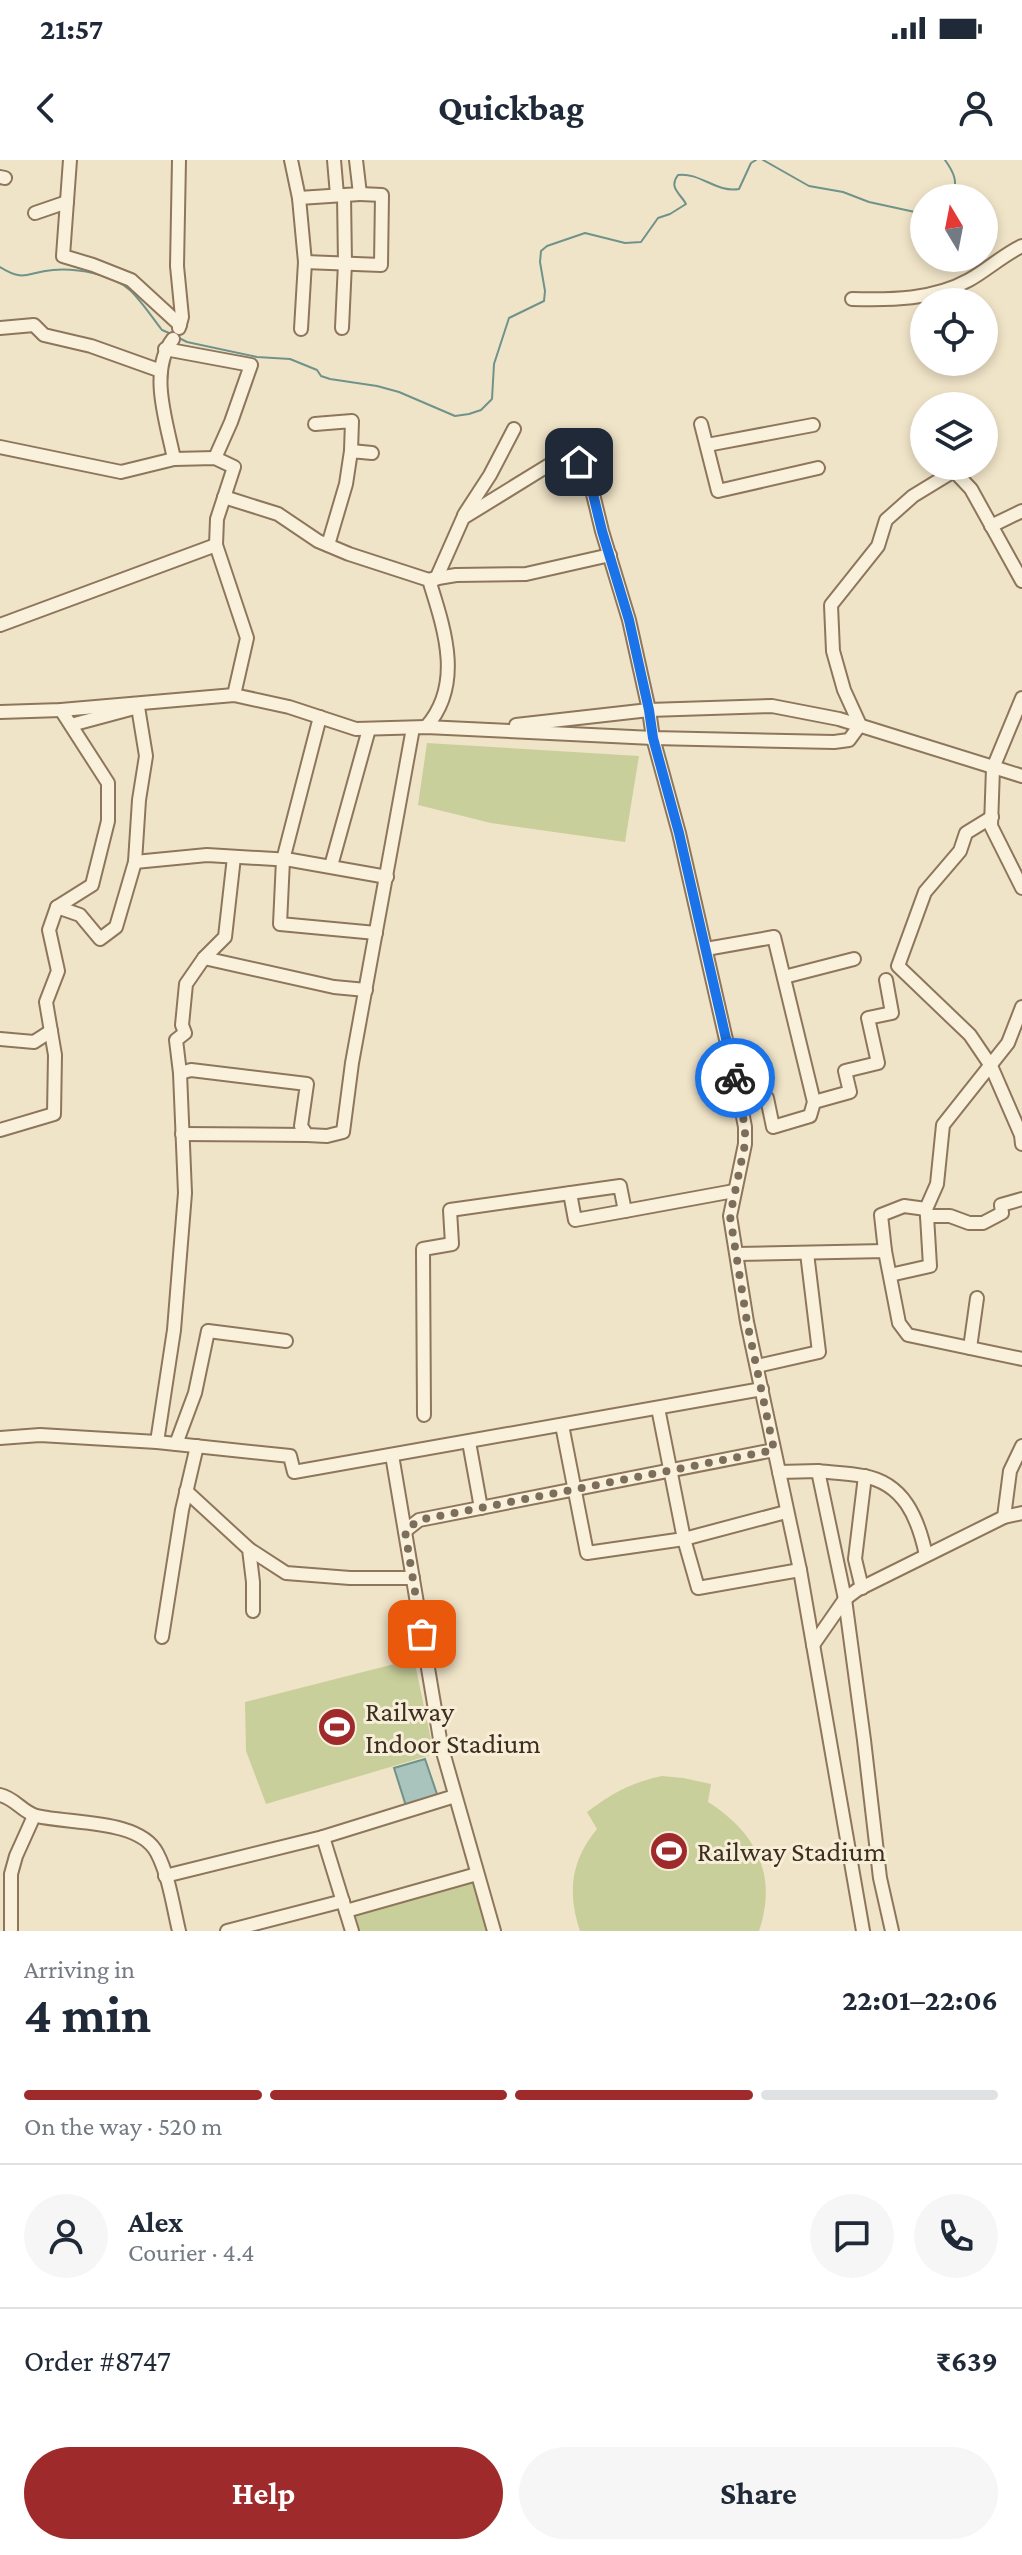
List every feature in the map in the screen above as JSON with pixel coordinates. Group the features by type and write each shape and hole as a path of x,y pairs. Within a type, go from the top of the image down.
{"street":[{"path":"70,160 63,256 131,280 174,336 251,365 215,458"},
{"path":"174,459 159,377 182,317 177,266 179,160"},
{"path":"291,160 299,198 305,262 301,329"},
{"path":"334,160 345,263 342,328"},
{"path":"356,160 360,194"},
{"path":"299,198 382,195 381,265 305,262"},
{"path":"35,213 67,202"},
{"path":"852,299 896,300 947,290 969,280 1022,246"},
{"path":"0,328 34,325 44,335 91,346 161,371"},
{"path":"315,424 352,421 346,484 328,545"},
{"path":"701,424 718,491 818,468"},
{"path":"707,445 813,425"},
{"path":"182,1134 327,1136 343,1132 352,1063 376,933 420,728 436,717 448,688 448,662 441,614 432,579 514,429"},
{"path":"0,447 121,472 174,459 215,458 234,467 217,519 216,545 247,638 234,695"},
{"path":"351,451 372,453"},
{"path":"463,518 549,465 579,462 592,490 629,620 653,738 679,833 745,1127 745,1144 730,1216 757,1366 800,1570 863,1931"},
{"path":"860,725 844,690 833,651 831,605 878,546 886,520 913,496 954,471 971,489 1022,581"},
{"path":"224,497 278,514 328,545 349,554 432,579 456,575 526,574 610,555"},
{"path":"991,526 1022,511"},
{"path":"0,625 216,545"},
{"path":"0,712 61,710 234,695 289,707 356,729 420,728 834,742 849,740 860,725"},
{"path":"1022,698 993,768 991,826 1022,888"},
{"path":"478,730 649,710 772,706 860,725 1022,776"},
{"path":"57,907 80,915 100,939 116,927 135,862 139,800 146,756 138,707 71,725"},
{"path":"0,1130 54,1114 55,1055 46,1002 58,971 49,930 57,907 92,885 108,821 108,783 61,710"},
{"path":"320,717 283,860 280,924 376,933"},
{"path":"331,866 369,729"},
{"path":"992,817 966,833 960,851 925,892 898,966 970,1035 991,1066 1020,1129 1022,1144"},
{"path":"135,862 207,855 283,860 387,877"},
{"path":"157,1442 174,1330 185,1193 176,1040 185,1033 182,1025 186,984 204,958 225,937 234,857"},
{"path":"706,949 774,937 814,1102 810,1116 773,1127 767,1098 751,1099 742,1077"},
{"path":"204,958 334,987 366,990"},
{"path":"784,977 854,959"},
{"path":"814,1102 850,1092 845,1071 878,1063 868,1018 892,1013 886,980"},
{"path":"890,1275 930,1266 927,1212 937,1184 943,1125 1008,1043 1022,1007"},
{"path":"0,1039 34,1042 51,1031"},
{"path":"180,1073 191,1070 307,1084 301,1126 307,1135"},
{"path":"424,1415 423,1249 452,1244 450,1210 620,1186 625,1211"},
{"path":"570,1193 575,1220 734,1191"},
{"path":"1022,1199 1001,1205 1002,1213 983,1223 969,1223 904,1206 881,1215 899,1323 908,1335 1019,1358 1022,1345"},
{"path":"737,1254 885,1251"},
{"path":"757,1366 819,1352 807,1253"},
{"path":"970,1348 977,1298"},
{"path":"176,1444 195,1393 208,1331 286,1341"},
{"path":"0,1438 40,1435 157,1442 290,1456 294,1472 762,1389"},
{"path":"658,1408 684,1539 698,1588 800,1570"},
{"path":"562,1425 587,1553 684,1539 786,1512"},
{"path":"469,1442 481,1508"},
{"path":"162,1637 186,1491 197,1446"},
{"path":"1004,1517 1010,1471 1022,1446"},
{"path":"405,1531 419,1520 774,1450"},
{"path":"392,1455 441,1745 494,1931"},
{"path":"779,1472 818,1471 865,1476 896,1489 914,1513 926,1555"},
{"path":"818,1471 845,1599 880,1878 892,1931"},
{"path":"862,1588 855,1559 865,1476"},
{"path":"186,1491 249,1549 286,1573 350,1578 413,1578"},
{"path":"813,1645 845,1599 862,1588 1004,1517 1022,1513"},
{"path":"249,1549 253,1611"},
{"path":"0,1795 16,1802 34,1816 68,1819 139,1834 158,1854 179,1931"},
{"path":"165,1876 323,1837 455,1796"},
{"path":"7,1929 11,1874 34,1816"},
{"path":"323,1837 352,1931"},
{"path":"227,1931 477,1874"}],"green space":[{"path":"427,743 639,756 625,842 491,823 418,805"},
{"name":"Railway Indoor Stadium","path":"414,1659 434,1754 266,1804 246,1751 245,1702"},
{"name":"Railway Stadium","path":"662,1776 711,1784 708,1802 739,1827 750,1841 759,1857 766,1891 759,1931 580,1931 574,1903 574,1877 582,1853 597,1829 587,1812 622,1790"},
{"path":"472,1880 488,1931 355,1931 351,1914"}],"water":[{"path":"425,1759 438,1797 406,1806 394,1768"}],"waterway":[{"path":"179,338 257,357 290,359 330,379 399,392 455,416 469,414 481,410 492,399 494,364 509,318 544,301 541,251 585,233 625,243 641,242 658,218 686,204 674,184 678,175 694,176 723,188 739,189 751,163 756,160"},
{"path":"763,160 809,186 910,211"},
{"path":"945,160 955,184"},
{"path":"0,267 21,276 62,270 104,276 131,291 162,330 169,333"}],"way so far":[{"path":"422,1634 405,1531 419,1520 774,1450 747,1322 730,1216 745,1144 745,1127 735,1078"}],"place":[{"name":"Railway Indoor Stadium","path":"337,1727"},
{"name":"Railway Stadium","path":"669,1851"}],"route":[{"path":"579,462 592,490 629,620 653,738 679,833 735,1078"}]}
